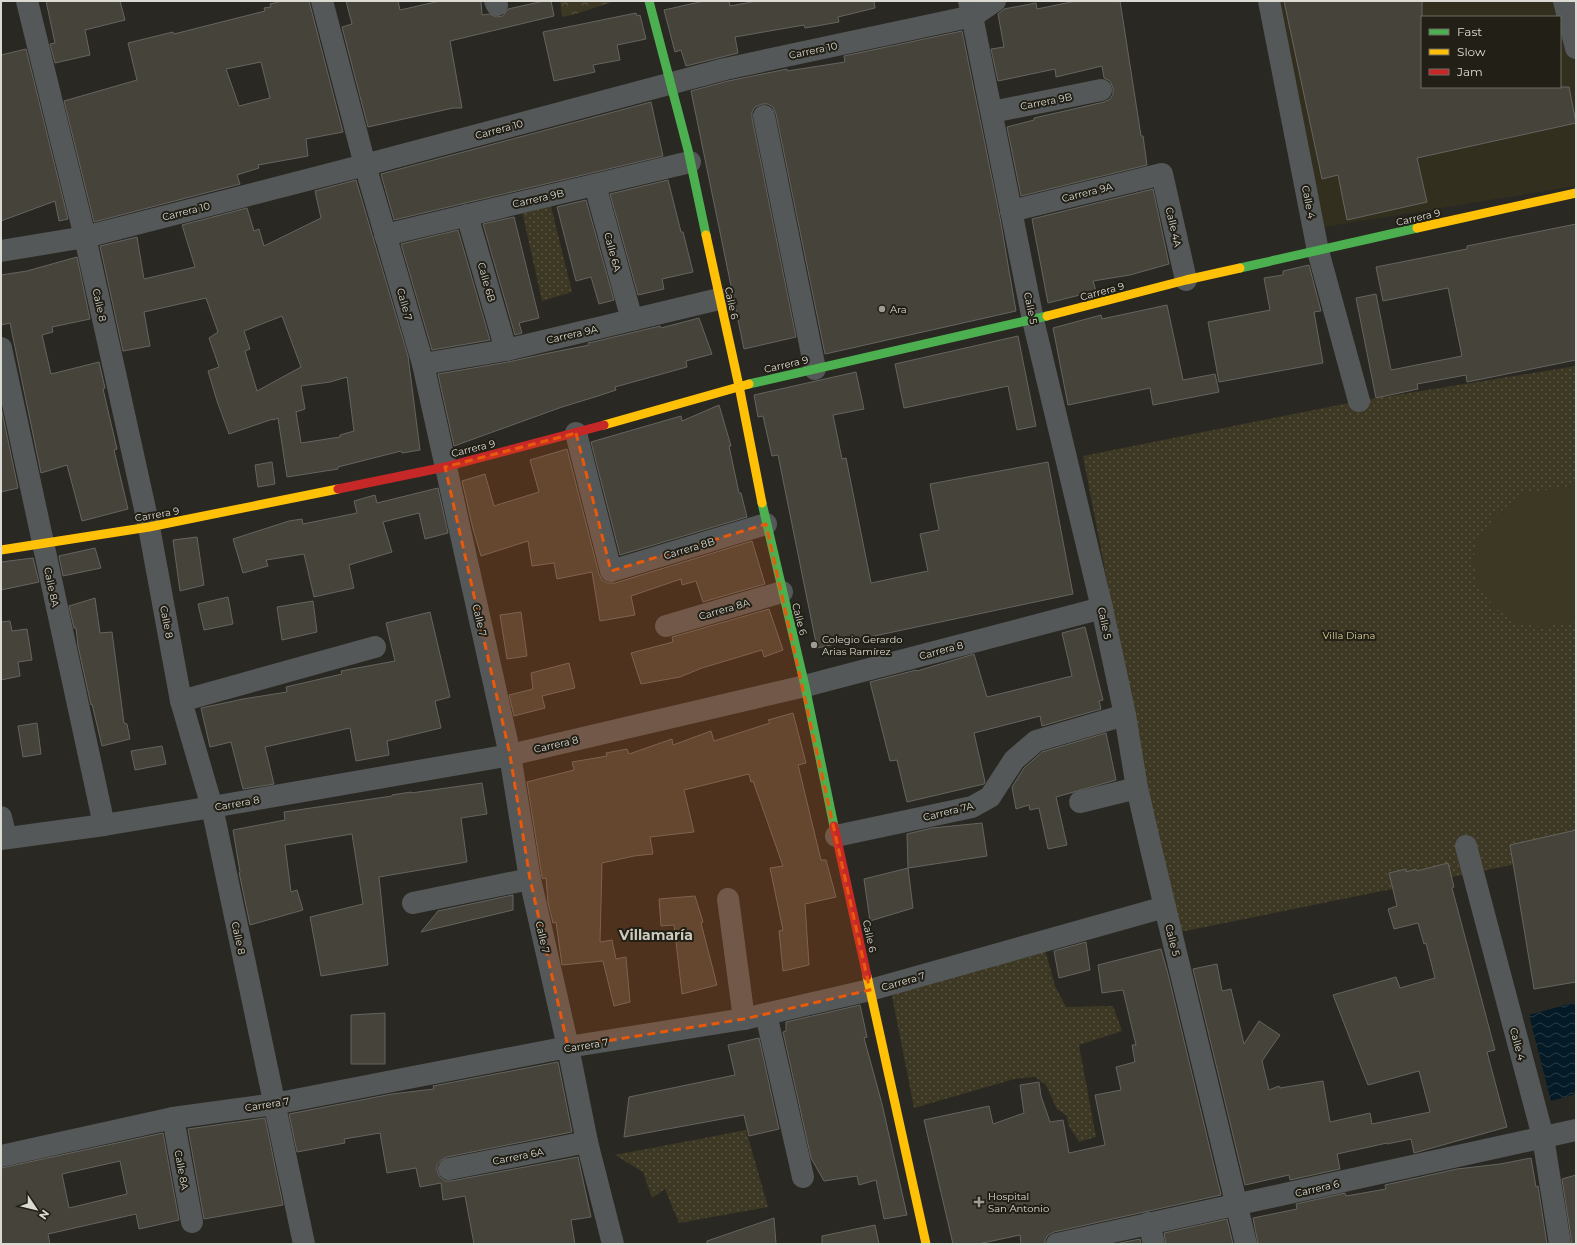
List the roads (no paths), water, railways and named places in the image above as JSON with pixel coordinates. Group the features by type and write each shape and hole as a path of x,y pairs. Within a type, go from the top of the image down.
{"street":[{"name":"Calle 8","path":"27,1 85,237 149,527 181,701 212,807 304,1244"},
{"name":"Calle 7","path":"322,1 365,165 423,364 510,755 530,879 568,1047 587,1142 613,1244"},
{"name":"Calle 6","path":"649,1 671,82 690,162 739,386 766,524 805,686 836,836 926,1244"},
{"name":"Carrera 10","path":"1,251 85,237 365,165 671,82 995,1"},
{"name":"Calle 4","path":"1268,1 1318,251 1359,401"},
{"path":"1564,1 1576,48"},
{"name":"Calle 5","path":"971,8 1033,320 1102,608 1125,715 1137,788 1238,1205 1246,1244"},
{"name":"Carrera 9B","path":"992,112 1101,90"},
{"path":"764,116 815,369"},
{"name":"Carrera 9B","path":"385,235 690,162"},
{"name":"Carrera 9A","path":"1012,211 1162,174"},
{"name":"Calle 4A","path":"1162,174 1186,280"},
{"name":"Calle 6A","path":"595,185 632,320"},
{"name":"Carrera 9","path":"1,550 43,542 149,527 445,467 576,433 739,386 1033,320 1186,280 1576,193"},
{"name":"Calle 6B","path":"467,215 506,350"},
{"name":"Carrera 9A","path":"423,364 506,350 720,299"},
{"name":"Calle 8A","path":"1,348 104,825"},
{"name":"Carrera 8B","path":"576,433 611,571 766,524"},
{"name":"Carrera 8A","path":"666,626 782,592"},
{"name":"Carrera 8","path":"3,832 104,825 510,755 805,686 1102,608"},
{"path":"181,701 375,647"},
{"name":"Carrera 7A","path":"836,836 972,807 990,797 1014,760 1036,741 1125,715"},
{"path":"1080,802 1137,788"},
{"name":"Calle 4","path":"1466,846 1543,1137 1560,1244"},
{"path":"413,903 530,879"},
{"path":"728,899 744,1019"},
{"name":"Carrera 7","path":"1,1156 173,1118 274,1104 568,1047 744,1019 870,990 1165,907"},
{"path":"766,1014 803,1177"},
{"name":"Calle 8A","path":"173,1118 192,1222"},
{"name":"Carrera 6","path":"1057,1244 1576,1130"},
{"name":"Carrera 6A","path":"449,1169 587,1142"},
{"path":"1149,1223 1154,1244"}],"water":[{"path":"1576,1002 1576,1094 1551,1101 1529,1015"}],"place":[{"name":"Ara","path":"882,309"},
{"name":"Colegio Gerardo Arias Ramírez","path":"814,645"},
{"name":"Hospital San Antonio","path":"979,1202"}],"district":[{"name":"Villamaría","path":"656,935"}],"park label":[{"name":"Villa Diana","path":"1349,635"}]}
